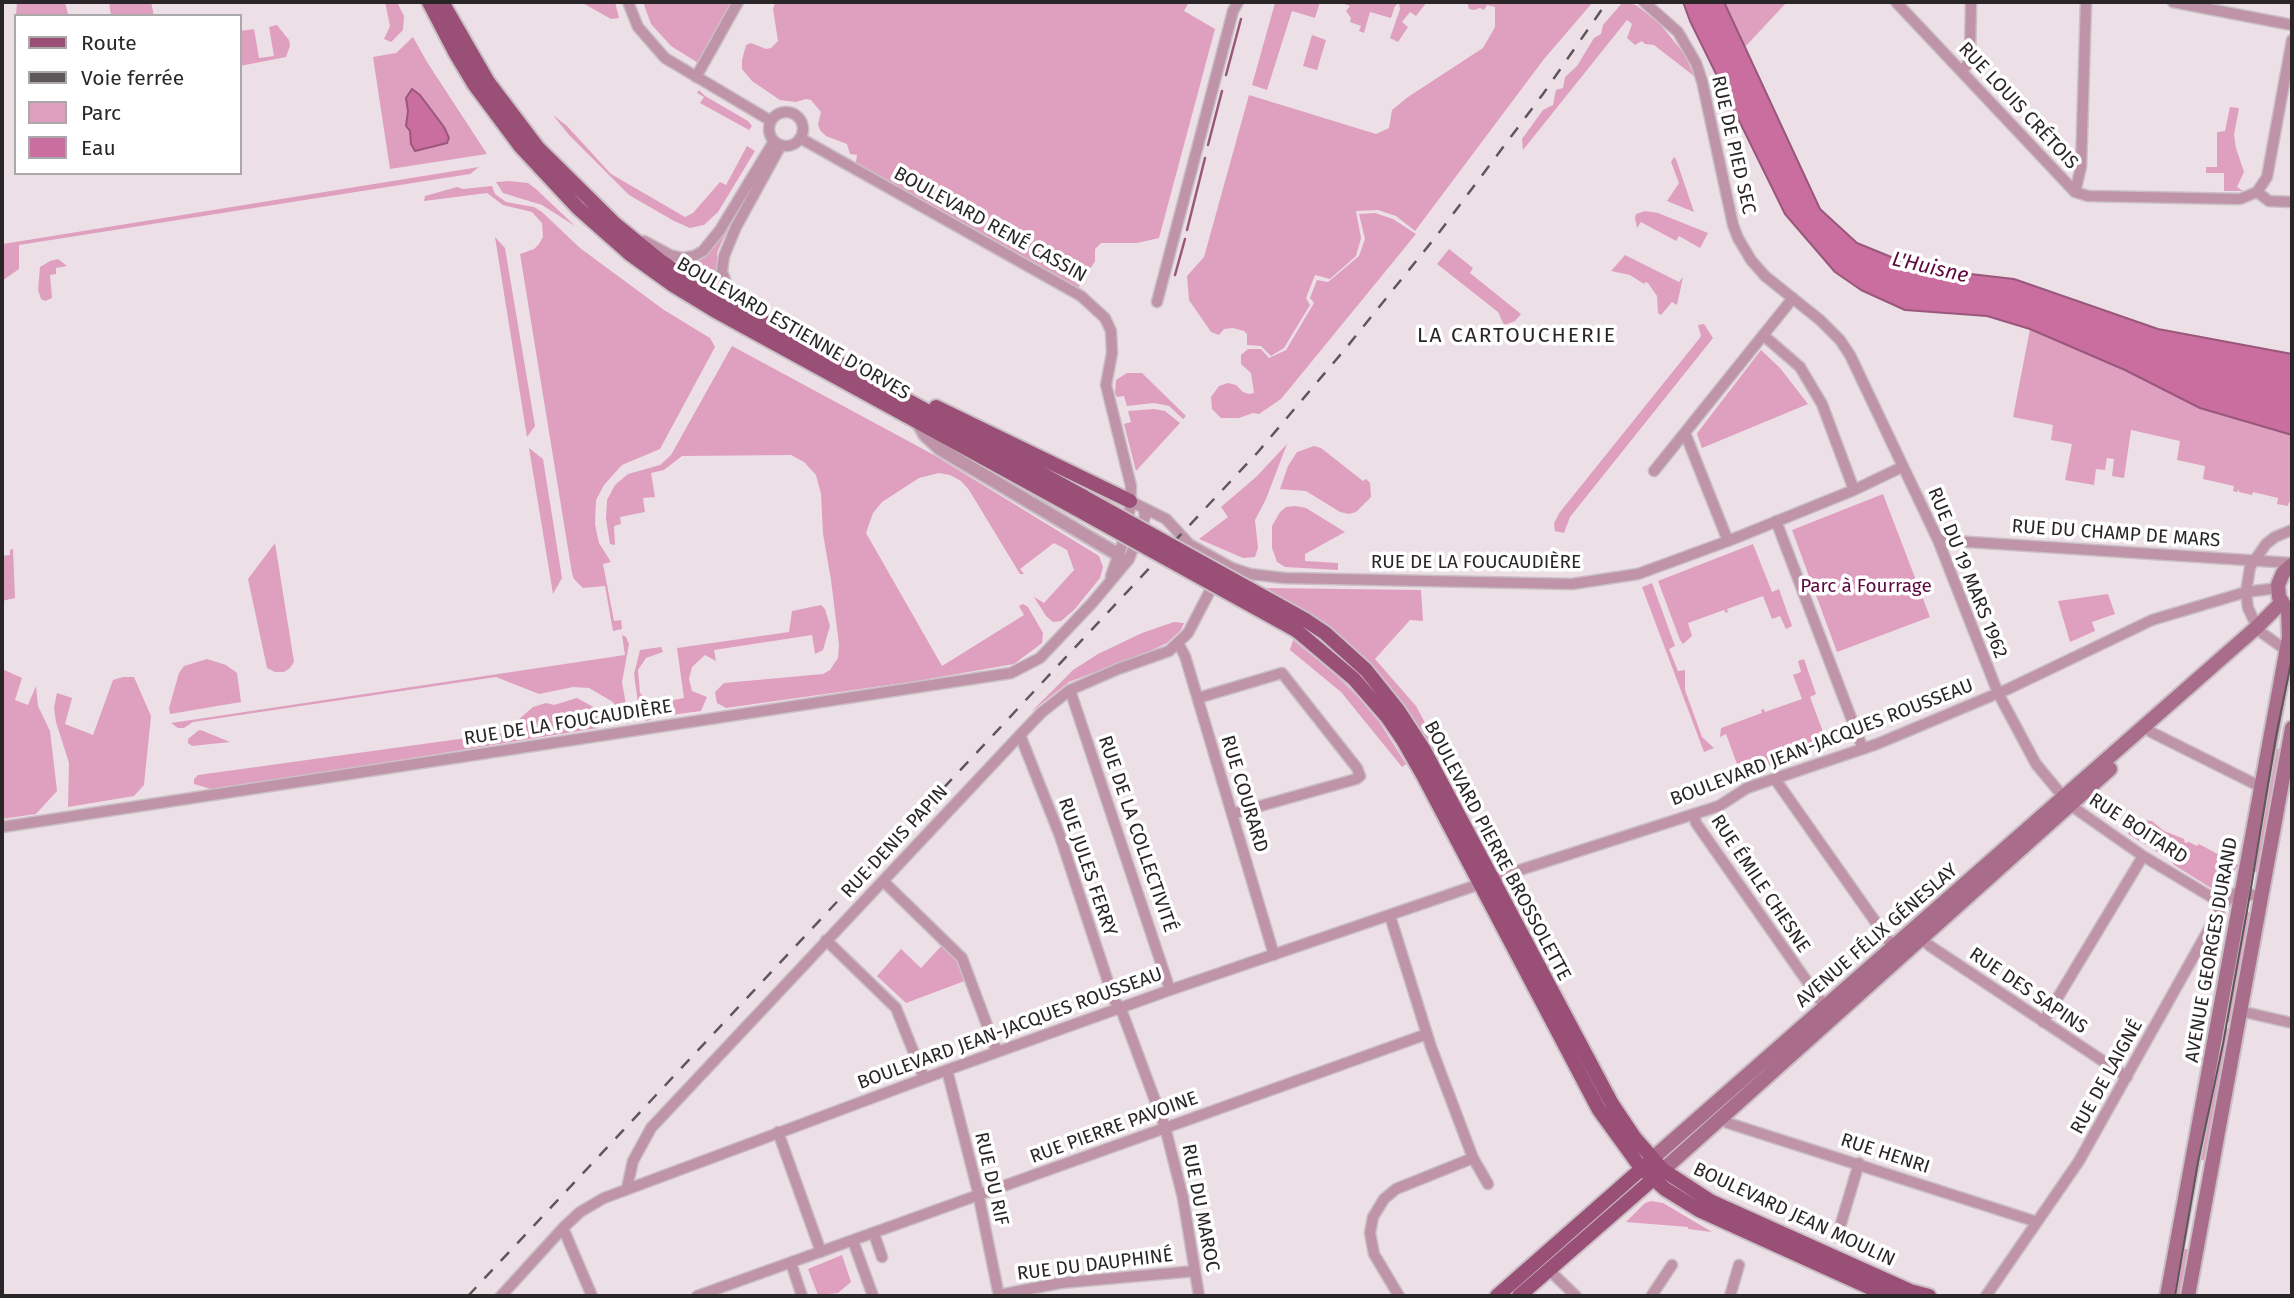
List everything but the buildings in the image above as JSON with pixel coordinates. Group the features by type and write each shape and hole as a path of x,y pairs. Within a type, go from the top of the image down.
{"main road":[{"name":"BOULEVARD ESTIENNE D'ORVES","path":"429,2 456,54 498,118 541,171 611,238 673,285 714,310 917,421 1080,503"},
{"name":"BOULEVARD ESTIENNE D'ORVES","path":"442,2 488,82 538,148 615,224 659,260 696,285 914,400 1080,503"},
{"path":"914,400 954,414 1130,501"},
{"name":"BOULEVARD PIERRE BROSSOLETTE","path":"1080,503 1300,624 1325,633 1366,670 1398,710 1424,750 1533,986 1607,1121 1647,1163"},
{"path":"2285,604 2283,573 2292,564"},
{"name":"AVENUE FÉLIX GÉNESLAY","path":"1519,1296 1658,1175 1897,952 2260,630 2285,604"},
{"name":"AVENUE GEORGES DURAND","path":"2168,1296 2289,637 2285,604"},
{"name":"BOULEVARD PIERRE BROSSOLETTE","path":"1300,624 1354,678 1388,718 1423,775 1471,868 1486,882 1647,1163"},
{"name":"AVENUE GEORGES DURAND","path":"2188,1296 2261,896 2288,774 2292,728"},
{"name":"AVENUE FÉLIX GÉNESLAY","path":"1497,1296 1825,1007 1897,952"},
{"path":"1647,1163 1658,1175"},
{"name":"BOULEVARD JEAN MOULIN","path":"1658,1175 1699,1210 1883,1294 1929,1296"},
{"name":"BOULEVARD JEAN MOULIN","path":"1658,1175 1908,1294"}],"street":[{"path":"628,2 638,27 666,58 771,121"},
{"path":"696,77 738,2"},
{"path":"1157,302 1233,11 1238,2"},
{"name":"RUE DE PIED SEC","path":"1644,2 1678,32 1696,63 1732,225 1738,238 1751,260 1765,276 1820,320 1840,340 1850,355 1902,467"},
{"name":"RUE LOUIS CRÉTOIS","path":"1896,2 2075,192 2090,196 2240,199 2257,192 2269,201 2292,202"},
{"path":"1961,71 1967,65 1970,55 1971,2"},
{"path":"2075,192 2081,167 2086,2"},
{"path":"2174,2 2292,25"},
{"path":"2257,192 2267,177 2289,83 2292,40"},
{"path":"783,112 795,114 802,123 800,138 789,146 778,143 769,130 771,121 783,112"},
{"name":"BOULEVARD RENÉ CASSIN","path":"800,138 1095,306 1111,331 1112,353 1106,386 1130,486 1130,501"},
{"path":"615,224 670,255 683,258 694,256 703,251 720,230 778,143"},
{"path":"775,328 738,298 727,286 722,271 724,256 736,226 778,143"},
{"path":"1654,471 1793,298"},
{"path":"1763,335 1800,367 1822,404 1854,490"},
{"path":"917,421 925,435 940,449 1119,555 1129,554 1134,549"},
{"path":"1685,433 1728,541"},
{"name":"RUE DE LA FOUCAUDIÈRE","path":"1143,509 1166,519 1189,544 1224,564 1250,574 1284,578 1572,584 1638,574 1854,490 1902,467"},
{"name":"RUE DU 19 MARS 1962","path":"1902,467 1938,540 1998,693 2036,764 2067,801"},
{"path":"1130,501 1143,509"},
{"name":"RUE DE LA FOUCAUDIÈRE","path":"1107,586 1119,555 1130,501"},
{"name":"RUE DE LA FOUCAUDIÈRE","path":"2,827 994,676 1018,670 1040,658 1129,559 1145,515 1143,509"},
{"path":"1776,521 1863,749"},
{"path":"1138,536 1157,523 1171,525"},
{"path":"2286,650 2260,630 2248,608 2246,592 2247,576 2253,560 2266,544 2292,530"},
{"name":"RUE DU CHAMP DE MARS","path":"1938,540 2292,564"},
{"name":"RUE DENIS PAPIN","path":"627,1188 637,1151 651,1128 1041,713 1070,690 1118,668 1169,651 1188,634 1224,564"},
{"name":"BOULEVARD JEAN-JACQUES ROUSSEAU","path":"501,1296 563,1228 592,1204 627,1188 1170,990 1731,800 1747,788 1863,749 1998,693 2152,620 2246,592 2285,604"},
{"name":"RUE COURARD","path":"1178,643 1185,656 1198,698 1274,955"},
{"path":"1198,698 1282,673 1360,776 1232,814"},
{"name":"RUE DE LA COLLECTIVITÉ","path":"1070,690 1170,990"},
{"path":"2148,729 2261,787"},
{"name":"RUE JULES FERRY","path":"1020,735 1060,836 1114,1000 1121,1009 1165,1127"},
{"path":"1775,779 1897,952"},
{"name":"RUE BOITARD","path":"2067,801 2143,856 2223,904"},
{"name":"RUE ÉMILE CHESNE","path":"1693,814 1696,823 1825,1007"},
{"path":"2043,1022 2143,856"},
{"path":"883,881 962,958 998,1052"},
{"path":"2242,892 2261,896"},
{"name":"RUE DE LAIGNÉ","path":"1986,1296 2079,1161 2223,904 2233,894 2242,892"},
{"path":"1390,916 1427,1034 1473,1158 1488,1184"},
{"name":"RUE DES SAPINS","path":"1917,935 2127,1077"},
{"path":"827,940 896,1008 924,1078"},
{"path":"2240,1012 2292,1023"},
{"name":"RUE PIERRE PAVOINE","path":"698,1296 1427,1034"},
{"name":"RUE DU RIF","path":"947,1070 978,1195 999,1296"},
{"name":"RUE HENRI","path":"1723,1116 1728,1123 2037,1222"},
{"name":"RUE DU MAROC","path":"1165,1127 1183,1198 1199,1296"},
{"path":"778,1132 821,1252"},
{"path":"1399,1296 1374,1254 1370,1233 1373,1217 1384,1199 1396,1189 1473,1158"},
{"path":"1837,1237 1859,1163"},
{"path":"563,1228 592,1296"},
{"path":"874,1234 882,1257"},
{"path":"853,1241 873,1296"},
{"path":"790,1263 802,1296"},
{"path":"1654,1296 1652,1294 1672,1265"},
{"path":"1730,1296 1739,1265"},
{"path":"1549,1270 1576,1296"},
{"name":"RUE DU DAUPHINÉ","path":"999,1296 1060,1283 1195,1271"}],"green space":[{"path":"17,2 65,2 68,14 16,14"},
{"path":"109,2 151,2 154,14 111,14"},
{"path":"385,2 397,2 404,16 403,30 391,42 384,39 390,26"},
{"path":"581,2 615,2 619,18 611,19"},
{"path":"643,2 738,2 703,66 671,46 651,24"},
{"path":"775,2 1189,2 1184,11 1215,29 1159,238 1137,243 1101,243 1095,249 1095,261 1077,290 852,163 856,162 857,155 850,154 847,144 826,136 820,130 818,124 821,112 811,100 780,100 752,81 742,69 746,45 751,43 766,49 778,41 773,9"},
{"path":"1320,2 1315,18 1292,11 1267,90 1252,85 1275,3"},
{"path":"1339,2 1427,2 1416,16 1410,12 1402,22 1408,27 1398,42 1390,38 1400,9 1399,3 1395,6 1391,18 1370,12 1364,33 1359,31 1361,26 1350,22 1351,18 1346,11 1350,6"},
{"path":"1467,2 1593,2 1544,59 1415,231 1396,216 1378,210 1356,211 1361,238 1356,256 1330,279 1315,275 1306,298 1310,305 1284,348 1271,356 1261,346 1247,345 1247,334 1244,331 1233,328 1224,329 1219,335 1211,332 1189,300 1187,276 1204,257 1249,95 1376,134 1389,128 1392,110 1408,97 1483,48 1495,27 1495,7 1487,5 1484,10 1474,10 1469,9"},
{"path":"1623,2 1636,5 1660,24 1686,56 1694,76 1654,45 1642,41 1635,45 1627,38 1632,24 1627,20 1523,150 1522,139 1543,110 1553,105 1556,90 1563,88 1565,77 1577,66 1594,38 1601,34 1603,25"},
{"path":"1725,2 1787,2 1744,48"},
{"path":"277,25 289,40 286,57 242,66 242,31 254,29 259,58 274,56 269,27"},
{"path":"1312,35 1326,40 1317,70 1303,66"},
{"path":"413,37 487,154 390,169 373,57 396,53"},
{"path":"699,90 752,126 749,130 700,103 704,97 697,93"},
{"path":"2230,107 2239,108 2234,135 2244,172 2237,187 2243,191 2224,191 2224,173 2206,173 2206,167 2217,167 2217,132 2225,131"},
{"path":"553,115 567,126 611,174 685,217 693,213 720,182 726,185 747,146 755,151 718,212 704,225 690,228 629,195 569,135"},
{"path":"1674,157 1694,212 1667,201 1679,183 1671,162"},
{"path":"479,167 470,174 19,245 19,269 2,281 3,244"},
{"path":"496,182 528,183 575,226 542,205 503,193"},
{"path":"492,186 495,194 506,202 534,207 542,212 580,248 664,310 710,338 715,347 660,449 622,465 604,485 596,500 595,524 599,543 611,562 603,564 614,621 621,620 622,629 613,631 605,586 583,588 572,573 520,254 539,244 543,237 542,223 532,212 503,205 487,193 424,201 425,196 457,187 463,189"},
{"path":"1645,211 1658,213 1708,233 1700,248 1679,236 1676,241 1641,222 1637,228 1636,214"},
{"path":"1375,213 1393,219 1416,234 1281,399 1259,414 1221,418 1212,409 1211,397 1219,386 1228,383 1236,385 1243,392 1254,393 1251,373 1241,364 1241,355 1248,349 1261,349 1269,358 1286,350 1314,303 1310,298 1317,280 1328,282 1359,256 1365,239 1359,214"},
{"path":"733,215 736,216 717,253 717,275 726,293 678,263 705,254 717,241"},
{"path":"495,237 505,248 535,426 527,437"},
{"path":"1449,249 1473,268 1470,273 1521,314 1515,321 1504,325 1498,312 1437,264"},
{"path":"1625,255 1679,282 1683,277 1677,305 1672,302 1661,315 1658,313 1657,296 1648,283 1644,284 1630,275 1611,271"},
{"path":"58,259 67,266 56,268 56,274 50,275 52,298 45,301 41,299 38,290 40,267"},
{"path":"1704,324 1713,338 1570,517 1564,533 1555,531 1554,523 1560,512 1695,344 1701,336 1698,325"},
{"path":"2030,329 2125,370 2200,408 2292,435 2292,502 2289,502 2288,506 2277,504 2278,498 2253,492 2252,495 2239,492 2239,489 2237,492 2233,491 2234,486 2203,479 2205,466 2177,460 2180,441 2131,430 2124,478 2112,476 2114,459 2107,458 2105,470 2096,469 2094,485 2065,480 2072,444 2051,440 2053,425 2013,417"},
{"path":"732,346 934,455 1099,556 1103,567 1100,578 1074,610 1061,621 1053,622 1034,597 1044,603 1074,570 1067,550 1054,543 1020,569 1024,574 1020,574 961,481 939,473 919,478 882,502 873,513 866,533 942,666 1024,615 1019,606 1023,604 1028,607 1043,633 1042,643 1014,664 917,681 726,708 717,703 715,692 724,683 823,674 830,670 838,658 839,645 823,534 821,494 816,475 804,462 791,455 682,456 664,470 651,473 655,497 643,498 645,512 620,517 621,524 614,526 615,545 610,544 606,519 607,500 615,485 628,474 660,465 671,455"},
{"path":"1761,350 1780,368 1808,404 1702,448 1698,432"},
{"path":"1127,373 1142,373 1186,416 1183,419 1169,406 1154,403 1127,406 1124,396 1117,397 1115,393 1116,380"},
{"path":"1128,411 1165,411 1180,423 1136,471 1124,424 1131,422"},
{"path":"1287,444 1255,520 1258,548 1255,557 1243,558 1199,539 1228,517 1221,507 1256,477"},
{"path":"1314,446 1321,448 1363,481 1366,479 1370,483 1371,497 1356,512 1340,512 1306,491 1280,489 1288,466 1297,452"},
{"path":"529,448 543,459 562,578 553,594"},
{"name":"Parc à Fourrage","path":"1883,494 1930,617 1837,652 1792,530"},
{"path":"1286,507 1306,508 1345,532 1305,554 1305,561 1338,563 1338,570 1285,567 1277,562 1272,548 1272,526 1280,512"},
{"path":"275,543 294,662 284,672 267,668 248,579"},
{"path":"1753,544 1772,592 1779,589 1792,626 1786,629 1780,616 1772,619 1763,596 1727,609 1726,613 1724,610 1688,623 1692,636 1683,644 1658,581"},
{"path":"13,549 15,598 2,601 2,556 10,555 10,550"},
{"path":"1652,583 1675,646 1669,649 1678,671 1685,670 1685,690 1702,737 1714,748 1704,752 1642,587"},
{"path":"1266,588 1421,590 1423,621 1410,620 1375,659 1416,706 1436,743 1430,746 1377,673 1304,611"},
{"path":"2108,594 2115,614 2092,622 2095,631 2070,642 2058,601"},
{"path":"821,605 825,609 830,626 823,650 815,654 812,635 714,650 716,661 705,655 692,667 689,679 692,691 707,697 701,711 671,715 668,701 684,698 677,648 789,632 792,611"},
{"path":"1174,622 1184,623 1181,630 1167,643 1069,682 1031,712 1073,670 1098,654 1142,633"},
{"path":"622,635 629,644 622,682 629,722 627,724 613,702 589,688 573,687 539,694 496,677 193,722 184,728 178,728 171,723 625,655"},
{"path":"1293,640 1357,696 1380,723 1406,764 1402,767 1341,692 1290,650"},
{"path":"661,647 663,652 646,658 638,670 640,693 649,701 654,718 647,721 640,718 634,674 640,650"},
{"path":"207,659 226,665 237,673 241,702 170,714 169,708 179,673 184,666"},
{"path":"1804,659 1816,694 1810,697 1828,745 1741,775 1726,734 1720,737 1721,728 1762,713 1761,710 1764,709 1765,712 1802,699 1793,675 1801,672 1798,661"},
{"path":"2,669 22,678 15,700 28,705 36,686 38,706 50,731 57,791 36,814 2,819"},
{"path":"134,677 151,716 144,785 134,796 68,807 69,763 56,722 54,708 57,693 72,698 65,724 93,735 113,680"},
{"path":"577,698 599,710 604,717 598,728 214,790 194,784 198,775 503,733 533,707 546,703 554,705"},
{"path":"199,730 230,742 192,746 188,739"},
{"path":"2273,748 2284,750 2260,873 2253,871"},
{"path":"2129,820 2152,821 2164,831 2184,839 2185,843 2197,846 2199,844 2238,865 2223,891 2219,893 2128,834 2134,824"},
{"path":"2246,912 2252,913 2232,1023 2226,1022"},
{"path":"945,942 970,979 906,1003 877,976 901,949 921,968"},
{"path":"2224,1027 2231,1029 2208,1161 2197,1159"},
{"path":"1645,1203 1663,1203 1712,1232 1688,1227 1626,1222"},
{"path":"2181,1248 2192,1250 2184,1296 2174,1296"},
{"path":"842,1255 851,1282 838,1293 818,1295 808,1269"}],"water":[{"name":"L'Huisne","path":"1683,2 1724,2 1820,209 1857,243 1918,268 2014,279 2158,329 2292,354 2292,435 2200,408 2125,370 2030,329 1987,316 1905,310 1861,290 1835,272 1785,214"},
{"path":"412,89 420,95 444,127 449,138 447,143 415,151 406,126 406,98"}],"waterway":[{"path":"1226,75 1241,19"},
{"path":"1208,145 1222,91"},
{"path":"1187,230 1205,158"},
{"path":"1175,275 1185,239"}],"tram line":[{"path":"2175,1296 2292,658"}],"railway":[{"path":"468,1296 1258,452 1438,234 1543,94 1607,2"}],"district":[{"name":"LA CARTOUCHERIE","path":"1517,336"}]}
